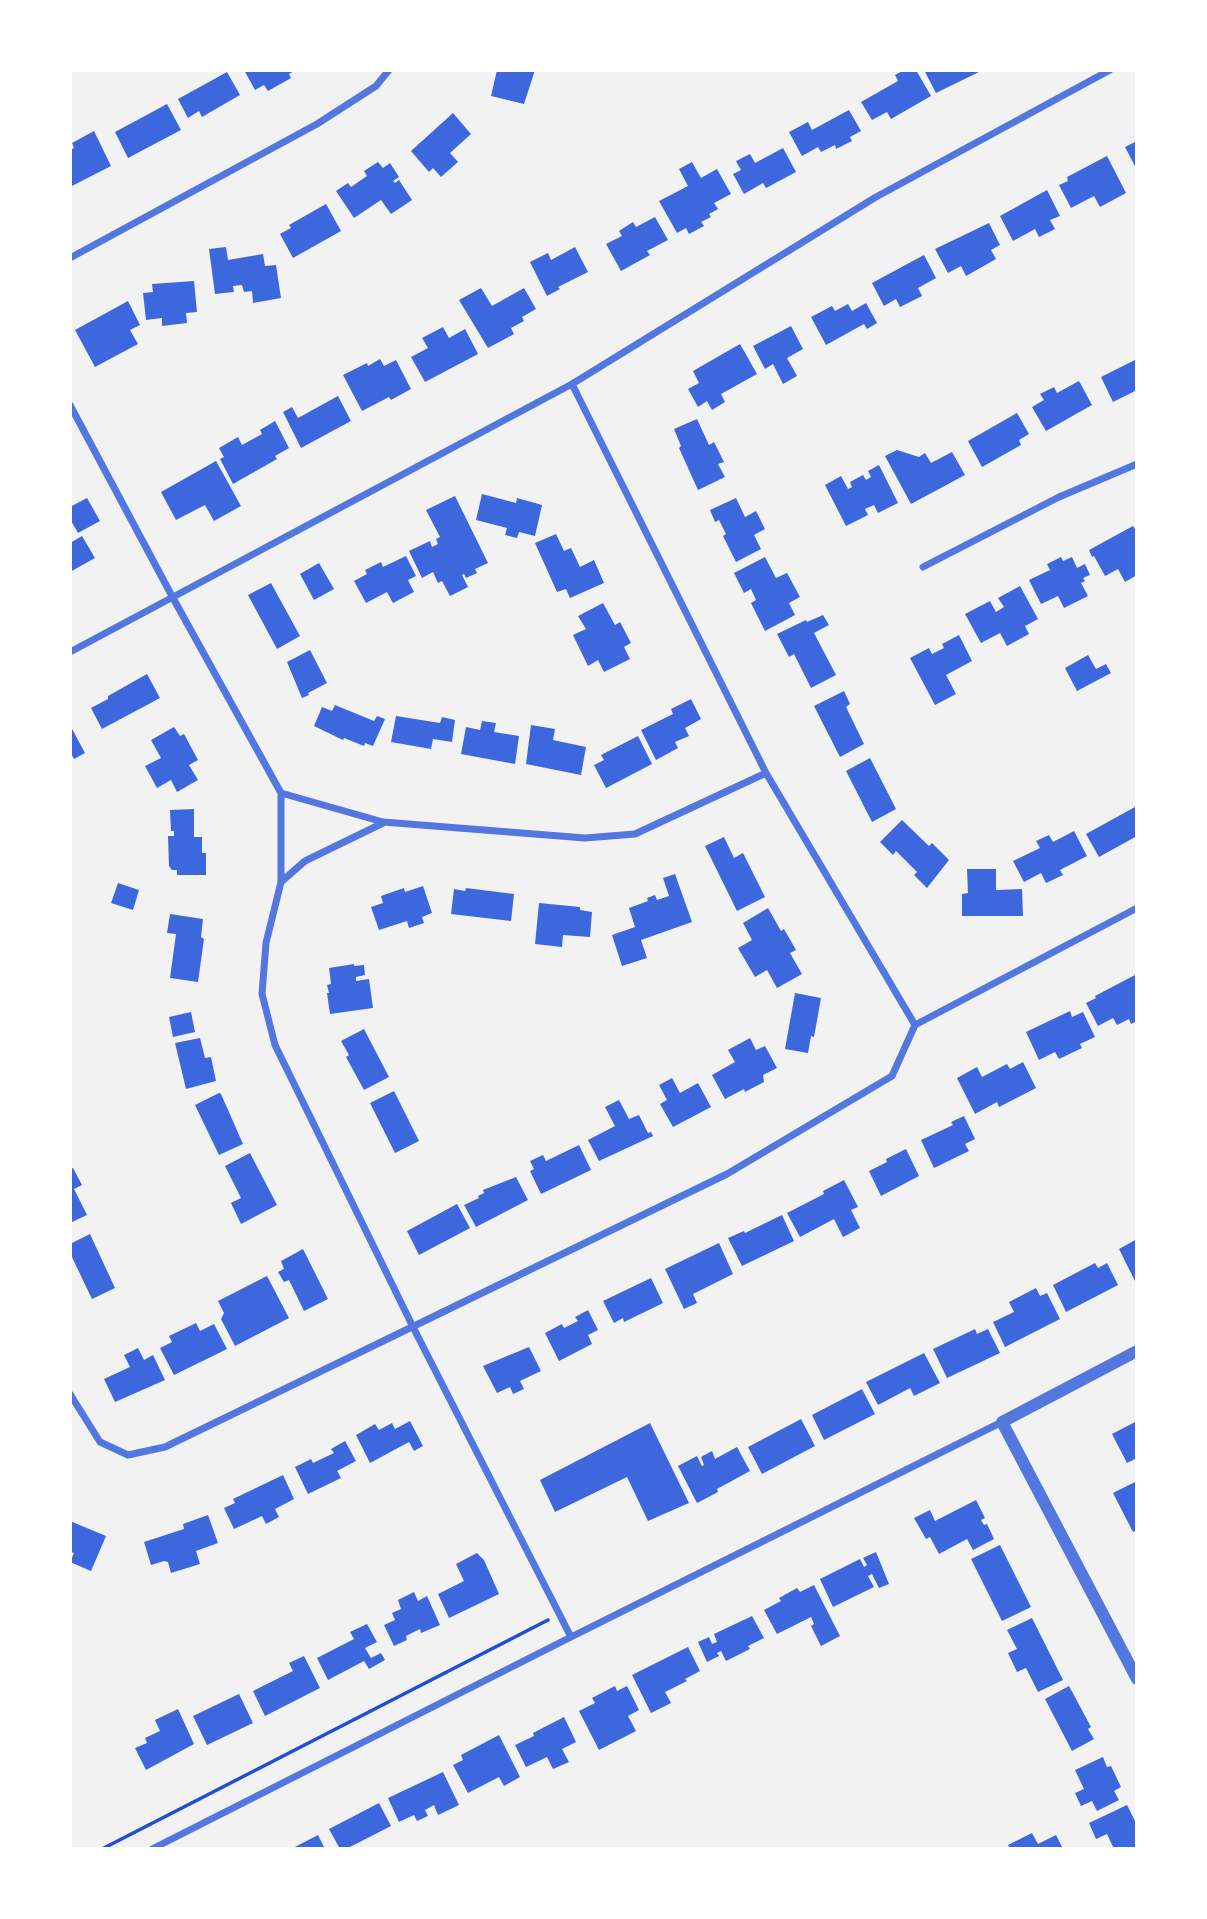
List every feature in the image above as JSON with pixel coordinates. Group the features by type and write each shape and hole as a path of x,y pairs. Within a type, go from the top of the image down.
{"street":[{"path":"70,258 317,124 376,86 389,70"},
{"path":"70,652 572,384 876,197 1110,70"},
{"path":"572,384 766,773 915,1025"},
{"path":"70,405 281,793 281,882 266,943 262,994 275,1045 571,1637"},
{"path":"923,567 1059,497 1137,464"},
{"path":"281,793 383,822 584,838 635,834 766,773"},
{"path":"281,882 305,861 383,822"},
{"path":"70,1394 100,1442 128,1455 165,1447 727,1174 892,1076 915,1025 1137,908"},
{"path":"152,1849 1002,1422 1137,1351"},
{"path":"1002,1422 1137,1679"}],"path":[{"path":"102,1849 548,1620"}],"building":[{"path":"244,70 296,70 289,74 291,78 268,91 264,85 255,90"},
{"path":"497,70 535,70 524,104 491,96"},
{"path":"904,70 916,70 931,96 891,119 887,112 872,120 861,102 898,81 895,75"},
{"path":"924,70 983,70 936,93"},
{"path":"227,72 240,95 202,117 199,111 188,118 178,99"},
{"path":"167,104 181,130 128,158 115,132"},
{"path":"849,110 861,131 850,137 852,141 836,149 835,145 821,152 818,147 802,156 789,132 808,122 812,130"},
{"path":"453,113 471,134 450,153 458,162 441,177 433,168 429,172 411,151"},
{"path":"94,131 111,166 70,187 70,150 74,148 72,143"},
{"path":"1137,141 1137,170 1125,147"},
{"path":"783,148 796,172 766,188 763,183 744,194 733,174 741,170 736,161 750,154 755,163"},
{"path":"1107,156 1126,193 1100,207 1094,196 1071,208 1059,185 1068,181 1067,177"},
{"path":"378,162 383,168 390,163 399,177 393,181 395,183 399,180 412,200 391,214 381,200 354,218 336,191 348,183 351,187 367,176 364,171"},
{"path":"692,162 701,178 717,169 731,194 714,203 718,209 709,214 711,217 701,222 704,226 689,234 686,228 677,233 659,201 688,186 679,169"},
{"path":"1047,190 1060,216 1050,220 1055,229 1039,237 1035,229 1013,241 1000,216"},
{"path":"326,204 341,231 293,258 280,234 291,228 289,225"},
{"path":"655,217 668,240 647,251 650,255 621,271 606,244 622,236 619,231 633,222 636,227"},
{"path":"989,223 1000,245 991,250 996,259 966,276 961,266 948,273 935,249"},
{"path":"226,247 228,260 263,254 265,266 276,265 281,298 253,303 252,291 244,292 242,285 233,286 234,292 215,294 209,249"},
{"path":"575,247 588,272 558,287 560,289 547,296 530,262 548,253 551,260"},
{"path":"924,255 936,278 918,288 922,296 900,307 896,299 884,306 872,283"},
{"path":"194,281 197,312 186,313 187,323 162,326 162,318 146,320 143,293 153,292 152,284"},
{"path":"481,288 492,306 524,288 536,309 522,317 524,321 511,328 514,334 488,348 459,300"},
{"path":"128,301 140,325 130,330 138,344 95,367 75,330"},
{"path":"866,303 877,323 867,329 864,324 826,345 811,317 832,306 835,311 848,304 852,311"},
{"path":"791,326 803,349 787,358 797,376 783,384 773,364 765,369 753,346"},
{"path":"443,327 449,338 465,329 478,354 425,382 411,357 428,348 422,338"},
{"path":"740,344 757,374 721,394 725,402 712,410 707,401 698,407 688,389 699,383 693,371"},
{"path":"380,359 384,366 396,360 411,389 362,411 343,375"},
{"path":"1137,359 1137,390 1113,402 1101,377"},
{"path":"1079,381 1092,405 1046,431 1032,407 1044,400 1040,394 1054,387 1057,393"},
{"path":"338,396 351,421 301,448 283,412 292,407 298,418"},
{"path":"1017,413 1029,434 1019,440 1021,445 982,467 968,441"},
{"path":"697,419 709,445 714,442 724,462 718,464 725,477 698,490 679,448 681,446 674,429"},
{"path":"275,421 289,448 275,456 277,459 233,484 220,459 224,457 219,448 238,437 242,445 262,434 260,430"},
{"path":"897,450 919,457 925,453 931,463 952,452 965,475 911,504 885,456"},
{"path":"216,461 241,506 214,521 205,505 176,520 161,492"},
{"path":"879,465 898,503 878,513 874,505 865,509 868,515 846,526 825,485 841,476 848,489 852,487 850,482 863,475 866,480 871,477 868,471"},
{"path":"482,494 516,503 517,498 542,505 535,536 519,532 517,538 505,535 507,528 476,520"},
{"path":"455,496 488,563 475,569 477,573 466,578 462,575 468,587 450,596 442,581 438,583 433,572 422,578 409,551 430,541 432,547 438,544 436,539 440,537 426,510"},
{"path":"87,498 100,521 78,533 70,519 70,507"},
{"path":"736,498 745,517 756,511 765,529 754,535 761,549 736,562 723,536 726,534 719,520 715,522 710,510"},
{"path":"1133,526 1137,532 1137,575 1125,582 1118,569 1105,576 1089,550"},
{"path":"556,534 564,551 571,548 580,567 594,560 604,583 570,598 566,589 557,592 535,543"},
{"path":"82,536 95,558 70,572 70,543"},
{"path":"406,556 416,576 408,580 414,592 393,603 387,592 366,603 354,581 367,574 365,570 381,562 383,567"},
{"path":"765,557 776,578 787,573 800,597 789,603 795,615 765,631 751,603 756,600 751,589 744,593 734,573"},
{"path":"1061,557 1063,561 1072,557 1077,568 1085,564 1090,575 1083,578 1085,581 1081,583 1088,596 1064,608 1058,596 1041,604 1029,580 1050,570 1047,564"},
{"path":"319,563 334,589 314,600 300,574"},
{"path":"271,583 300,636 277,649 248,595"},
{"path":"1020,586 1038,619 1025,626 1029,634 1007,646 1000,633 981,643 965,614 990,601 996,612 1004,607 998,598"},
{"path":"603,603 615,625 620,622 631,643 624,647 630,659 604,672 598,660 588,666 573,635 586,629 578,616"},
{"path":"823,615 829,625 814,633 836,675 811,688 794,654 789,657 777,634"},
{"path":"959,635 972,661 946,675 956,694 935,705 910,658 929,648 932,654 944,648 942,644"},
{"path":"310,650 327,683 302,698 287,662"},
{"path":"1088,655 1096,669 1106,664 1111,673 1077,691 1065,668"},
{"path":"147,674 160,698 102,729 91,708"},
{"path":"844,691 850,704 846,707 864,744 840,757 814,706"},
{"path":"691,699 701,719 685,728 689,736 675,742 678,748 656,760 641,730 673,714 671,709"},
{"path":"335,705 374,721 377,716 385,719 373,746 365,743 364,746 344,738 343,740 314,726 322,707 332,711"},
{"path":"396,716 440,723 442,717 455,720 452,742 433,739 431,749 391,742"},
{"path":"482,721 496,723 494,732 519,736 515,764 461,754 466,727 480,730"},
{"path":"70,725 85,753 74,759 70,752"},
{"path":"531,725 555,729 553,740 586,747 581,775 526,764"},
{"path":"174,727 180,736 184,734 198,760 189,765 198,780 177,792 171,780 157,788 145,766 161,758 151,740"},
{"path":"638,736 652,764 606,788 594,765 604,760 601,755"},
{"path":"870,758 896,809 872,822 846,771"},
{"path":"1135,807 1137,836 1099,857 1086,834"},
{"path":"194,809 194,837 202,837 202,853 206,853 206,875 177,875 177,870 172,870 169,866 168,836 174,836 174,831 171,831 170,810"},
{"path":"902,820 929,846 932,843 949,860 927,888 914,875 917,872 896,851 893,855 880,842"},
{"path":"1074,831 1087,856 1060,870 1063,875 1046,883 1041,873 1024,882 1013,861 1040,848 1036,841 1049,835 1053,842"},
{"path":"724,837 734,858 743,853 765,897 737,911 705,846"},
{"path":"967,869 996,869 996,890 1022,889 1023,916 962,916 962,894 968,893"},
{"path":"675,874 692,922 641,940 647,958 622,966 612,935 635,927 629,908 648,901 647,898 655,895 657,900 669,896 663,878"},
{"path":"118,883 139,890 133,910 111,903"},
{"path":"423,886 432,913 422,917 424,923 409,928 407,921 379,930 371,907 383,903 381,896 404,888 405,892"},
{"path":"466,888 514,894 511,921 451,914 454,889 465,891"},
{"path":"539,903 580,907 580,910 592,912 590,937 563,935 562,947 535,944"},
{"path":"768,908 796,950 790,953 802,974 777,988 767,970 755,977 738,948 752,940 743,923"},
{"path":"170,914 203,919 201,937 204,939 198,982 170,978 176,934 167,933"},
{"path":"364,965 365,975 356,977 356,981 369,979 373,1008 330,1014 327,993 327,985 331,984 329,968"},
{"path":"1135,975 1137,1021 1131,1024 1129,1019 1117,1025 1113,1018 1098,1026 1086,1003"},
{"path":"795,993 821,998 814,1037 811,1036 808,1053 785,1049"},
{"path":"1070,1011 1072,1017 1083,1012 1095,1037 1080,1044 1082,1048 1059,1059 1055,1052 1039,1060 1026,1032"},
{"path":"191,1012 195,1032 173,1037 169,1017"},
{"path":"364,1029 389,1077 364,1090 346,1057 349,1055 341,1041"},
{"path":"200,1038 205,1058 211,1057 216,1081 186,1089 175,1043"},
{"path":"750,1038 756,1050 765,1046 777,1068 763,1075 764,1082 725,1099 712,1075 735,1062 728,1050"},
{"path":"1023,1062 1036,1088 999,1107 997,1102 975,1114 957,1078 977,1067 982,1077 1007,1064 1010,1069"},
{"path":"672,1078 680,1093 698,1083 711,1107 673,1127 660,1104 667,1100 659,1085"},
{"path":"394,1091 419,1141 395,1153 370,1103"},
{"path":"219,1093 243,1144 219,1155 195,1105"},
{"path":"619,1100 629,1119 639,1115 648,1133 651,1132 653,1136 599,1161 588,1140 615,1126 605,1107"},
{"path":"964,1116 975,1139 965,1144 969,1151 934,1168 921,1140 953,1125 951,1122"},
{"path":"579,1145 591,1170 541,1194 530,1171 534,1169 530,1161 543,1155 546,1161"},
{"path":"906,1149 919,1176 881,1196 869,1171"},
{"path":"250,1153 277,1205 241,1224 231,1203 241,1198 225,1166"},
{"path":"73,1168 82,1185 74,1189 87,1215 70,1223 70,1169"},
{"path":"516,1177 528,1200 476,1227 464,1205 479,1198 478,1196 484,1193 483,1190"},
{"path":"844,1180 858,1207 851,1210 860,1228 843,1237 834,1219 800,1237 787,1213"},
{"path":"457,1204 470,1228 419,1255 407,1231"},
{"path":"782,1215 794,1241 742,1266 728,1238"},
{"path":"90,1234 115,1288 92,1299 70,1253 70,1244"},
{"path":"1137,1239 1137,1280 1135,1281 1119,1249"},
{"path":"719,1243 733,1274 693,1294 697,1303 684,1309 665,1269"},
{"path":"303,1249 328,1299 304,1311 289,1280 284,1282 278,1272 284,1269 281,1261"},
{"path":"1095,1263 1098,1268 1107,1263 1118,1285 1066,1312 1053,1285"},
{"path":"267,1276 289,1318 235,1346 221,1319 224,1313 218,1301"},
{"path":"651,1278 663,1303 624,1322 623,1318 614,1323 603,1301"},
{"path":"1036,1288 1040,1296 1047,1293 1060,1319 1005,1347 993,1322 1014,1312 1009,1302"},
{"path":"588,1310 598,1330 588,1335 592,1344 559,1361 545,1333 562,1324 564,1328 578,1321 575,1317"},
{"path":"196,1323 200,1331 214,1324 227,1349 174,1375 160,1348 172,1342 169,1336"},
{"path":"975,1329 977,1334 988,1329 1000,1353 947,1378 933,1349"},
{"path":"529,1347 541,1371 520,1381 524,1389 513,1394 510,1387 497,1393 483,1366"},
{"path":"138,1348 144,1360 153,1355 165,1380 115,1402 104,1379 130,1367 124,1355"},
{"path":"924,1353 940,1383 914,1396 910,1388 878,1405 866,1382"},
{"path":"862,1389 875,1414 824,1440 812,1415"},
{"path":"801,1419 815,1446 762,1474 748,1447"},
{"path":"410,1421 423,1446 414,1451 409,1442 370,1463 356,1435 375,1424 379,1430 392,1423 395,1429"},
{"path":"1137,1421 1137,1458 1127,1463 1112,1434"},
{"path":"650,1423 689,1503 648,1521 627,1477 555,1512 540,1480"},
{"path":"345,1441 356,1461 337,1471 341,1478 308,1494 295,1467 311,1459 313,1463 334,1453 331,1449"},
{"path":"737,1447 750,1471 697,1503 678,1466 697,1456 702,1466 701,1457 712,1451 715,1459"},
{"path":"283,1475 294,1499 275,1509 279,1517 266,1524 262,1516 234,1529 224,1508 235,1503 233,1499"},
{"path":"1137,1481 1137,1530 1133,1532 1113,1493"},
{"path":"976,1500 985,1518 981,1520 984,1525 987,1524 994,1539 973,1550 967,1539 939,1554 930,1537 926,1539 914,1518 930,1510 935,1521"},
{"path":"208,1515 218,1543 196,1551 200,1564 171,1573 168,1562 151,1565 144,1542 184,1529 183,1524"},
{"path":"70,1521 106,1536 91,1571 70,1562 74,1553 70,1552"},
{"path":"1000,1545 1031,1607 1002,1621 971,1559"},
{"path":"876,1552 889,1584 879,1588 872,1574 868,1576 874,1587 833,1607 820,1579 860,1559 864,1567 867,1565 863,1558"},
{"path":"477,1553 484,1560 499,1594 449,1618 438,1594 464,1581 456,1564"},
{"path":"814,1585 840,1636 821,1646 811,1626 814,1624 811,1617 777,1634 764,1610 797,1588 800,1592"},
{"path":"414,1592 418,1601 427,1596 440,1625 421,1633 420,1629 394,1646 384,1625 395,1620 392,1613 401,1609 398,1600"},
{"path":"752,1616 764,1638 748,1646 750,1649 726,1661 721,1651 717,1653 719,1656 707,1662 698,1642 709,1637 712,1644 717,1642 714,1634"},
{"path":"1032,1618 1063,1680 1038,1692 1026,1668 1017,1672 1008,1653 1017,1649 1007,1630"},
{"path":"367,1624 377,1642 365,1648 371,1658 381,1653 385,1660 369,1669 364,1661 328,1680 317,1658 354,1639 350,1632"},
{"path":"688,1647 700,1671 665,1692 671,1703 651,1713 632,1675"},
{"path":"304,1656 320,1688 265,1716 253,1691 293,1671 289,1663"},
{"path":"615,1686 617,1691 627,1686 639,1710 628,1716 636,1731 599,1750 579,1711 595,1703 592,1698"},
{"path":"1069,1686 1091,1727 1088,1729 1094,1739 1072,1751 1045,1699"},
{"path":"239,1694 253,1723 207,1745 193,1716"},
{"path":"178,1709 194,1744 146,1770 135,1748 147,1743 145,1738 160,1731 155,1720"},
{"path":"564,1717 576,1742 562,1749 569,1762 553,1769 547,1757 526,1767 515,1745"},
{"path":"499,1735 520,1777 504,1786 499,1777 468,1793 453,1765 463,1760 461,1755"},
{"path":"1103,1757 1107,1767 1111,1766 1121,1787 1114,1791 1119,1800 1097,1811 1092,1801 1081,1806 1075,1793 1084,1789 1075,1770"},
{"path":"443,1772 459,1805 438,1815 434,1805 425,1810 428,1816 417,1821 414,1815 399,1822 388,1798"},
{"path":"379,1803 391,1826 346,1849 340,1849 329,1829"},
{"path":"1127,1805 1137,1825 1137,1849 1114,1849 1107,1834 1096,1839 1089,1823"},
{"path":"1032,1833 1038,1844 1056,1835 1063,1849 1010,1849 1008,1845"},
{"path":"318,1835 325,1849 291,1849"}]}
